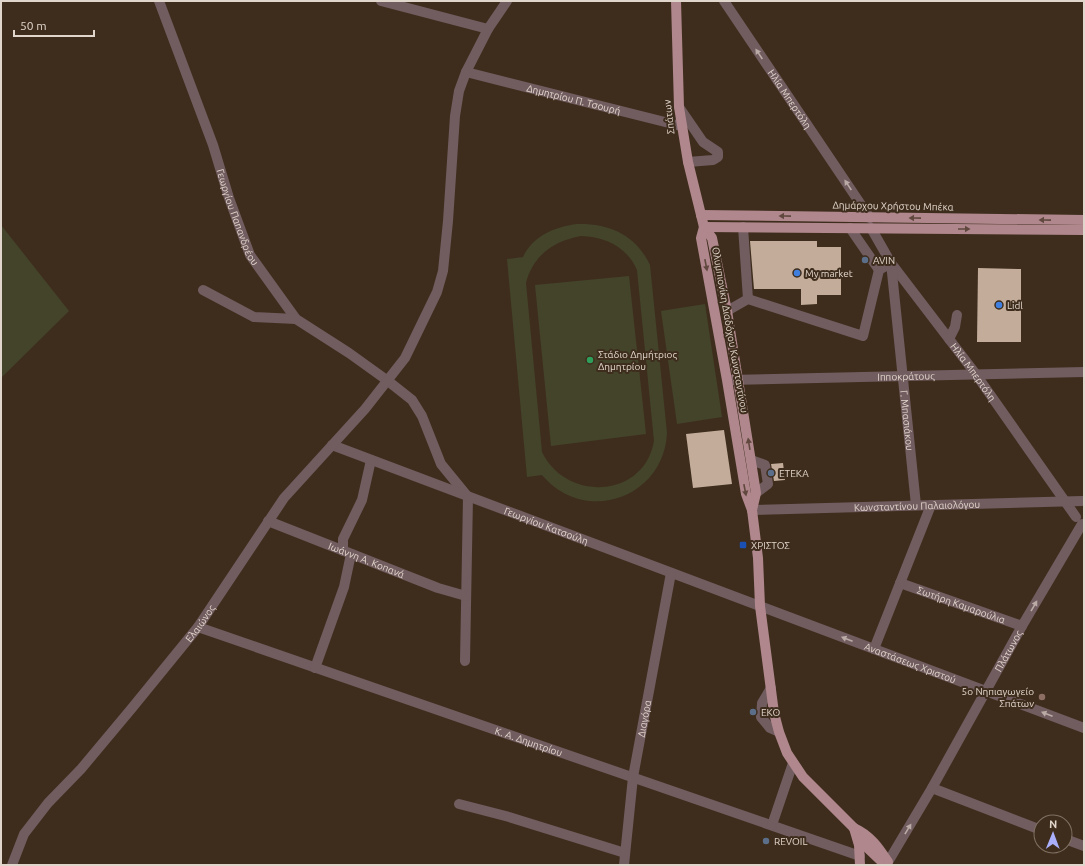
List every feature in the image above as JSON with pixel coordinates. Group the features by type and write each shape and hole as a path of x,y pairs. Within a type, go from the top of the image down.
{"main road":[{"name":"Σπάτων","path":"676,1 678,107 688,162 704,227"},
{"name":"Δημάρχου Χρήστου Μπέκα","path":"701,215 1084,220"},
{"path":"704,227 1084,230"},
{"name":"Ολυμπιονίκη Διαδόχου Κωνσταντίνου","path":"704,227 712,238 739,380 756,493 752,510"},
{"name":"Ολυμπιονίκη Διαδόχου Κωνσταντίνου","path":"704,227 701,238 746,494 752,510 758,558 760,606 774,713 779,732 787,754 803,777 854,828 863,833 880,849 887,862"},
{"name":"Ολυμπιονίκη Διαδόχου Κωνσταντίνου","path":"854,828 857,838 887,862"},
{"path":"857,838 861,862 887,862"}],"street":[{"name":"Γεωργίου Παπανδρέου","path":"159,1 213,145 229,198 250,255 296,319 388,381 412,400 422,416 441,464 468,497"},
{"path":"381,1 488,29"},
{"name":"Ελαιώνος","path":"12,865 24,834 48,803 80,769 122,720 198,627 284,498 332,446 388,381 405,358 438,292 443,271 455,116 460,91 466,72 488,29 508,1"},
{"name":"Ηλία Μπερτόλη","path":"724,1 870,218"},
{"name":"Δημητρίου Π. Τσουρή","path":"466,72 681,126"},
{"path":"678,107 703,142 718,152 718,158 713,160 688,162"},
{"path":"743,227 748,299"},
{"path":"850,228 879,270"},
{"name":"Ηλία Μπερτόλη","path":"871,228 891,263 975,373 1080,522"},
{"path":"727,311 748,299 863,336 879,270 891,263"},
{"name":"Γ. Μπασιάκου","path":"891,263 916,505"},
{"path":"203,290 254,317 296,319"},
{"path":"949,339 955,327 957,315"},
{"name":"Ιπποκράτους","path":"727,380 902,377 975,373 1084,372"},
{"name":"Γεωργίου Κατσούλη","path":"332,446 760,606"},
{"path":"315,668 344,587 347,553 343,539 362,500 371,460"},
{"path":"465,660 468,497"},
{"name":"Κωνσταντίνου Παλαιολόγου","path":"752,510 1083,500"},
{"name":"Πλάτωνος","path":"887,862 932,788 1080,522 1076,506 1083,500"},
{"path":"874,649 931,505"},
{"name":"Ιωάννη Α. Κοπανά","path":"268,521 438,588 466,596"},
{"name":"Διαγόρα","path":"624,865 633,777 671,572"},
{"name":"Σωτήρη Καμαρούλια","path":"900,583 1022,626"},
{"name":"Αναστάσεως Χριστού","path":"760,606 1084,728"},
{"name":"Κ. Α. Δημητρίου","path":"198,627 772,826 861,862"},
{"path":"772,826 793,763"},
{"path":"932,788 1033,827"},
{"path":"459,804 508,817 625,853"},
{"path":"1073,842 1084,846"}],"green space":[{"path":"589,224 620,233 637,246 650,265 667,433 663,456 652,474 637,488 620,498 600,501 579,499 560,491 542,475 527,477 507,259 523,257 532,243 538,238 552,230 568,225","holes":["581,236 607,241 621,249 628,255 637,270 654,441 647,460 636,474 620,483 603,487 585,486 568,480 553,468 542,452 526,283 529,273 539,257 546,251 571,238"]},
{"path":"1,225 69,311 1,378"},
{"name":"Στάδιο Δημήτριος Δημητρίου","path":"629,276 646,434 551,446 535,285"},
{"path":"705,304 722,417 677,424 661,311"}],"building":[{"name":"My market","path":"750,241 817,241 817,247 841,247 841,295 817,295 817,304 801,305 801,289 754,289"},
{"name":"Lidl","path":"978,268 1021,269 1021,342 977,342"},
{"path":"724,430 732,484 693,488 686,434"},
{"path":"783,463 785,480 774,481 771,464"}],"place":[{"name":"AVIN","path":"865,260"},
{"name":"My market","path":"797,273"},
{"name":"Lidl","path":"999,305"},
{"name":"Στάδιο Δημήτριος Δημητρίου","path":"590,360"},
{"name":"ΕΤΕΚΑ","path":"771,473"},
{"name":"ΧΡΙΣΤΟΣ","path":"743,545"},
{"name":"5ο Νηπιαγωγείο Σπάτων","path":"1042,697"},
{"name":"EKO","path":"753,712"},
{"name":"REVOIL","path":"766,841"}]}
